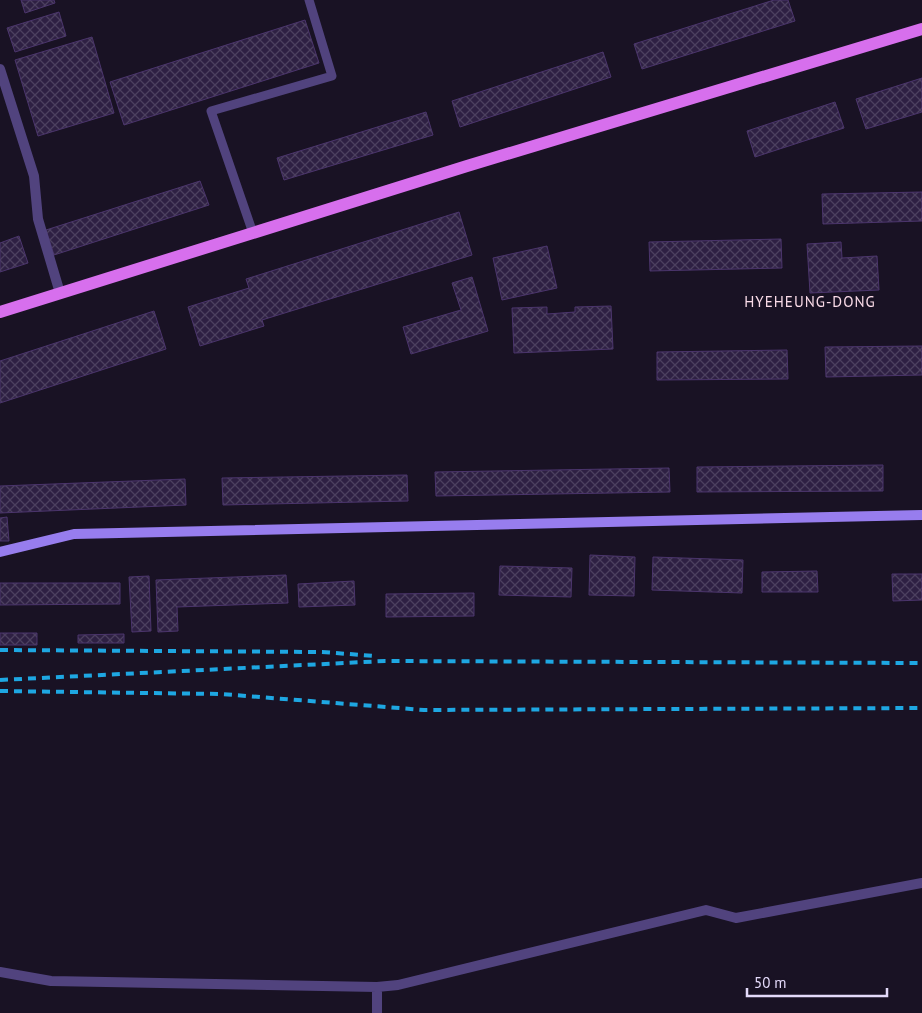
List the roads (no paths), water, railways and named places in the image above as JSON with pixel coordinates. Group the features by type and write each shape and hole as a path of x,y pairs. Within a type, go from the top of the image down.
{"main road":[{"path":"0,312 467,166 922,29"},
{"path":"0,552 74,534 922,515"}],"street":[{"path":"0,69 34,176 38,219 60,293"},
{"path":"0,972 51,981 377,987 398,985 706,910 736,918 922,883"},
{"path":"377,987 377,1013"}],"lane":[{"path":"253,233 211,111 332,76 309,0"}],"railway":[{"path":"0,650 322,652 375,656"},
{"path":"0,680 385,661 922,663"},
{"path":"0,691 221,694 424,710 922,708"}],"district":[{"name":"HYEHEUNG-DONG","path":"810,301"}]}
